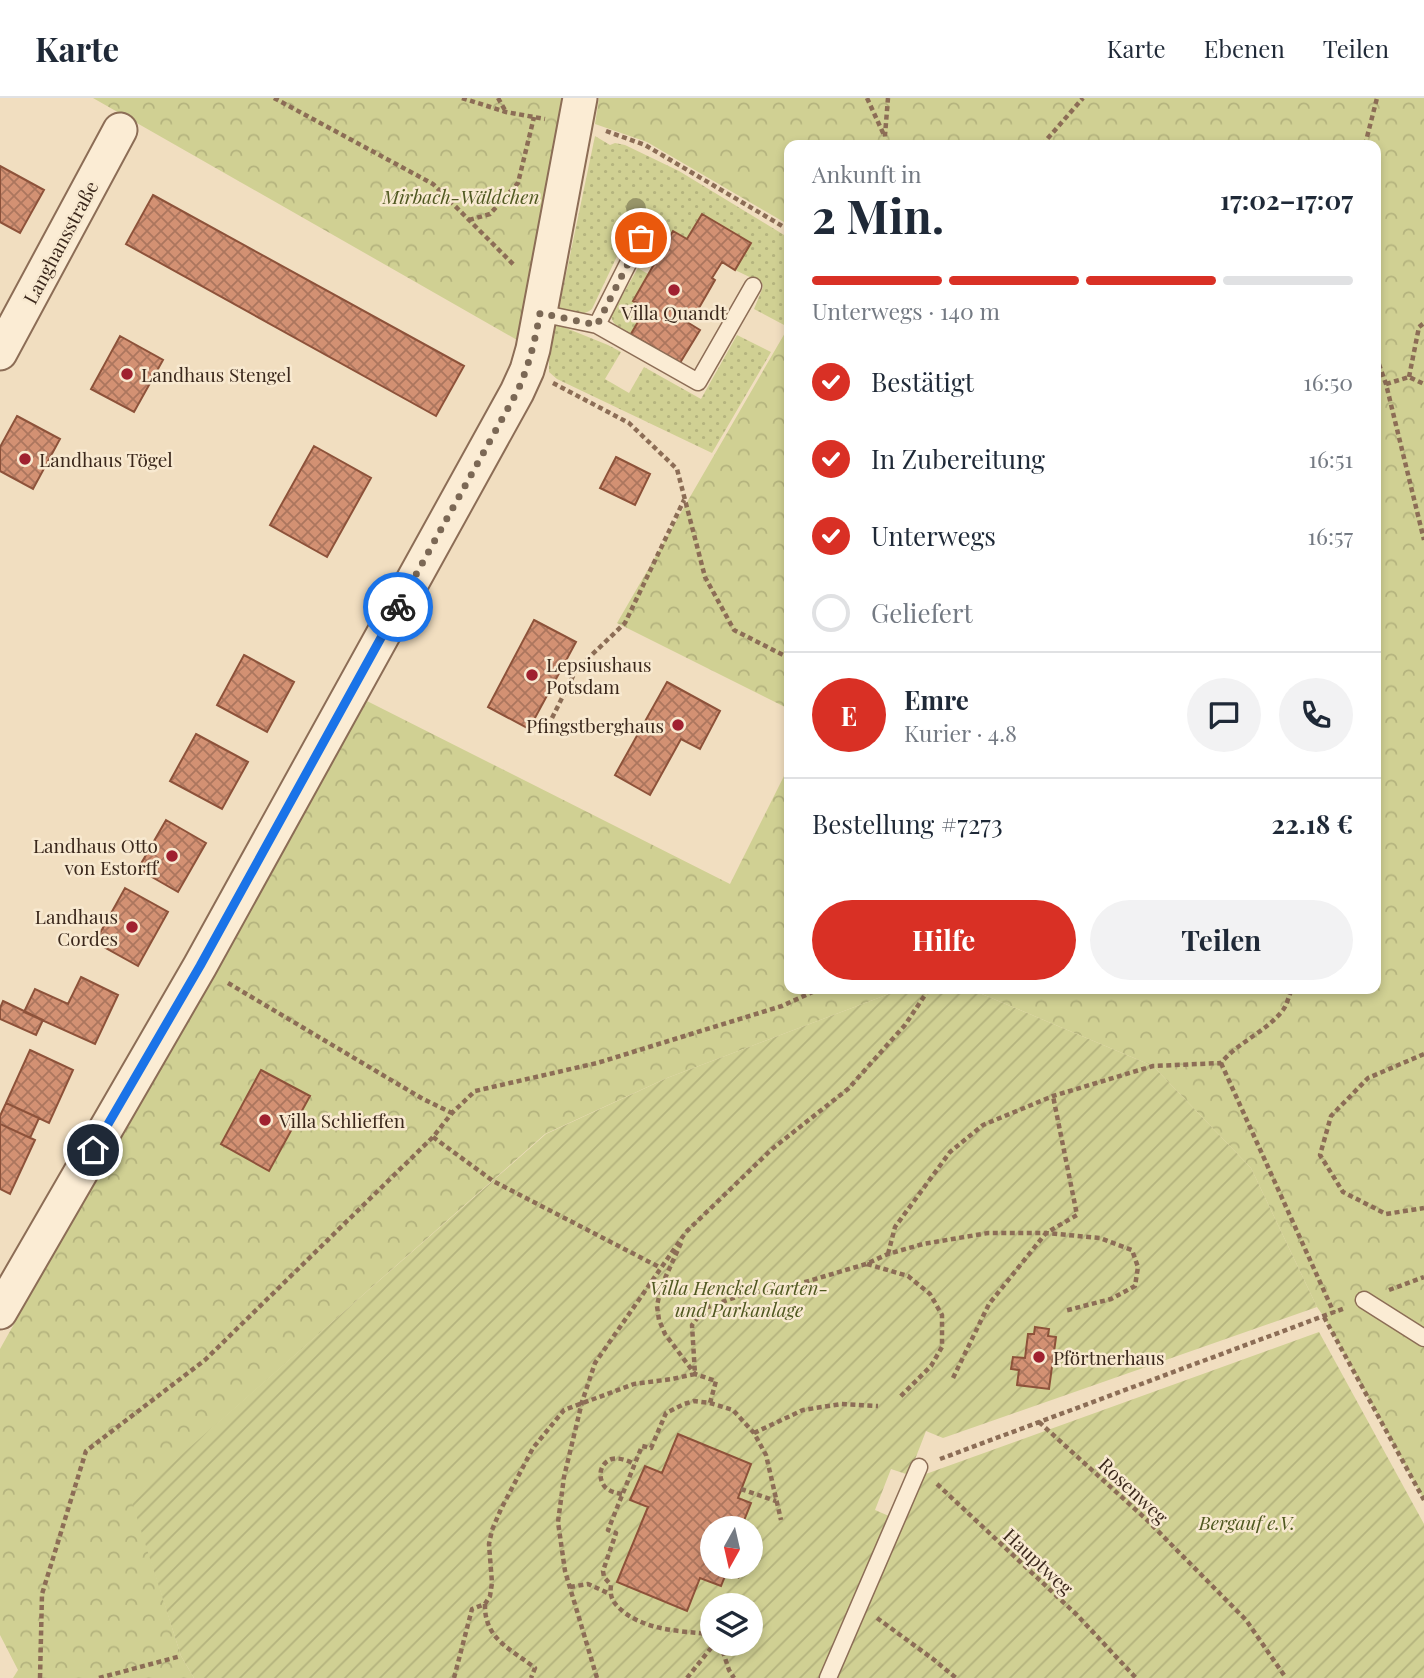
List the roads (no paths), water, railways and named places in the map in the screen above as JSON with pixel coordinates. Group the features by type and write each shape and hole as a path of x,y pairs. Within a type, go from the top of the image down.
{"street":[{"path":"0,1312 200,966 517,392 533,349 578,111"},
{"name":"Langhansstraße","path":"0,353 120,130"}],"lane":[{"path":"597,325 650,220"},
{"path":"542,303 597,325 698,382 753,286"},
{"path":"1364,1300 1424,1338"},
{"path":"828,1678 919,1467"}],"place":[{"name":"Villa Quandt","path":"674,290"},
{"name":"Landhaus Stengel","path":"127,374"},
{"name":"Landhaus Tögel","path":"25,459"},
{"name":"Lepsiushaus Potsdam","path":"532,675"},
{"name":"Pfingstberghaus","path":"678,725"},
{"name":"Landhaus Otto von Estorff","path":"172,856"},
{"name":"Landhaus Cordes","path":"132,927"},
{"name":"Villa Schlieffen","path":"265,1120"},
{"name":"Pförtnerhaus","path":"1039,1357"}],"park label":[{"name":"Mirbach-Wäldchen","path":"461,196"},
{"name":"Villa Henckel Garten- und Parkanlage","path":"739,1298"},
{"name":"Bergauf e.V.","path":"1247,1522"}]}
